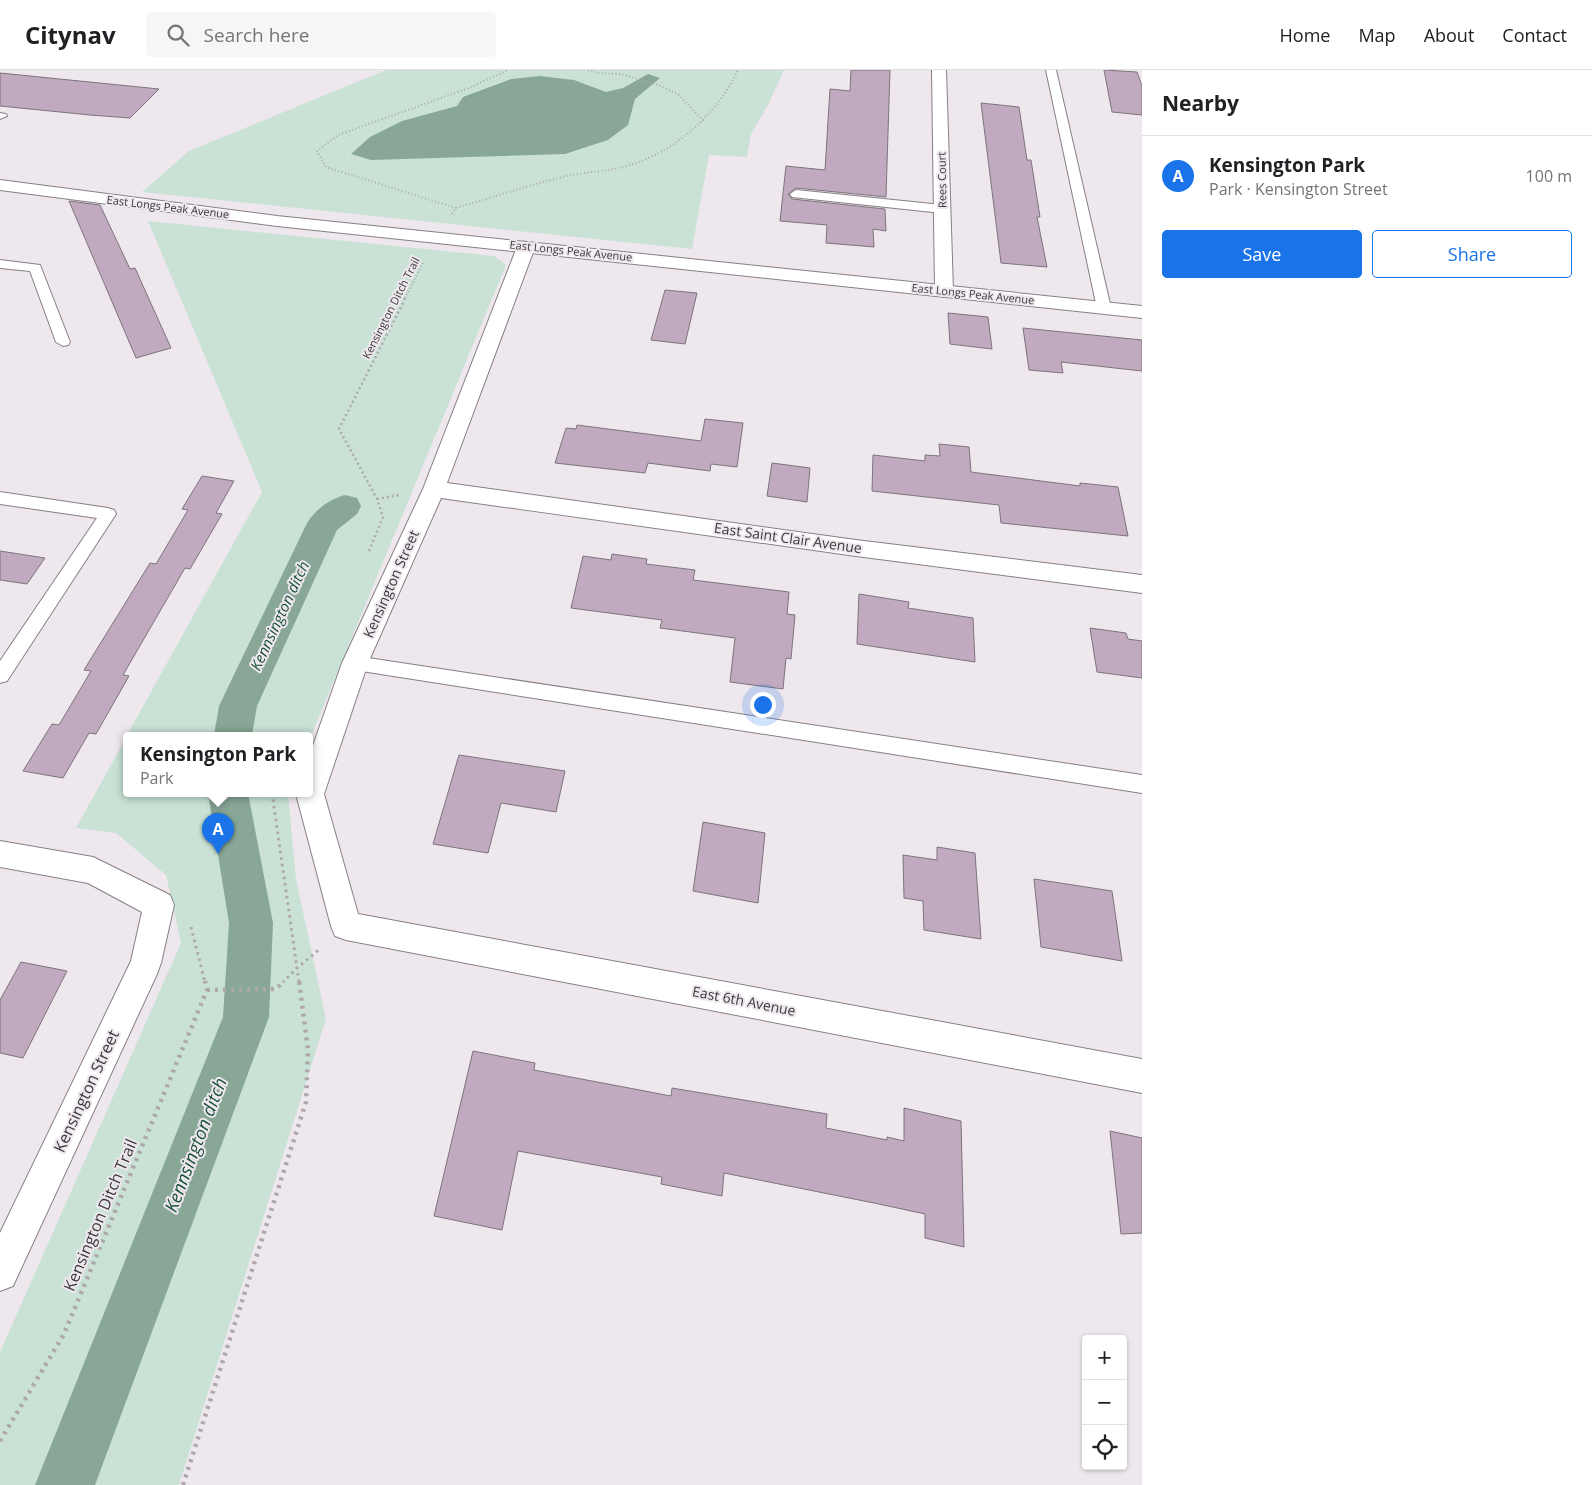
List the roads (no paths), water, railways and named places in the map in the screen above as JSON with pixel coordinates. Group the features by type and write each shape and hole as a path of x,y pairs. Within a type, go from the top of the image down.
{"street":[{"name":"Rees Court","path":"939,70 944,291"},
{"name":"East Longs Peak Avenue","path":"0,184 114,201 408,234 1142,312"},
{"name":"Kensington Street","path":"313,785 355,663 434,489 526,247"},
{"name":"East Saint Clair Avenue","path":"434,489 856,548 1142,584"},
{"name":"Kensington Street","path":"311,797 346,926"},
{"name":"Kensington Street","path":"0,854 93,870 159,905 146,963 7,1239 0,1273"},
{"name":"East 6th Avenue","path":"346,926 1142,1076"}],"lane":[{"path":"1050,70 1104,308"},
{"path":"796,194 942,209"},
{"path":"0,264 36,268 63,342"},
{"path":"0,498 108,514 0,676"},
{"path":"355,663 1142,784"}],"waterway":[{"name":"Kennsington ditch","path":"234,732 238,706 324,523 345,506"},
{"name":"Kennsington ditch","path":"65,1485 246,1017 251,923 229,797"}],"place":[{"name":"Kensington Park","path":"218,854"}]}
